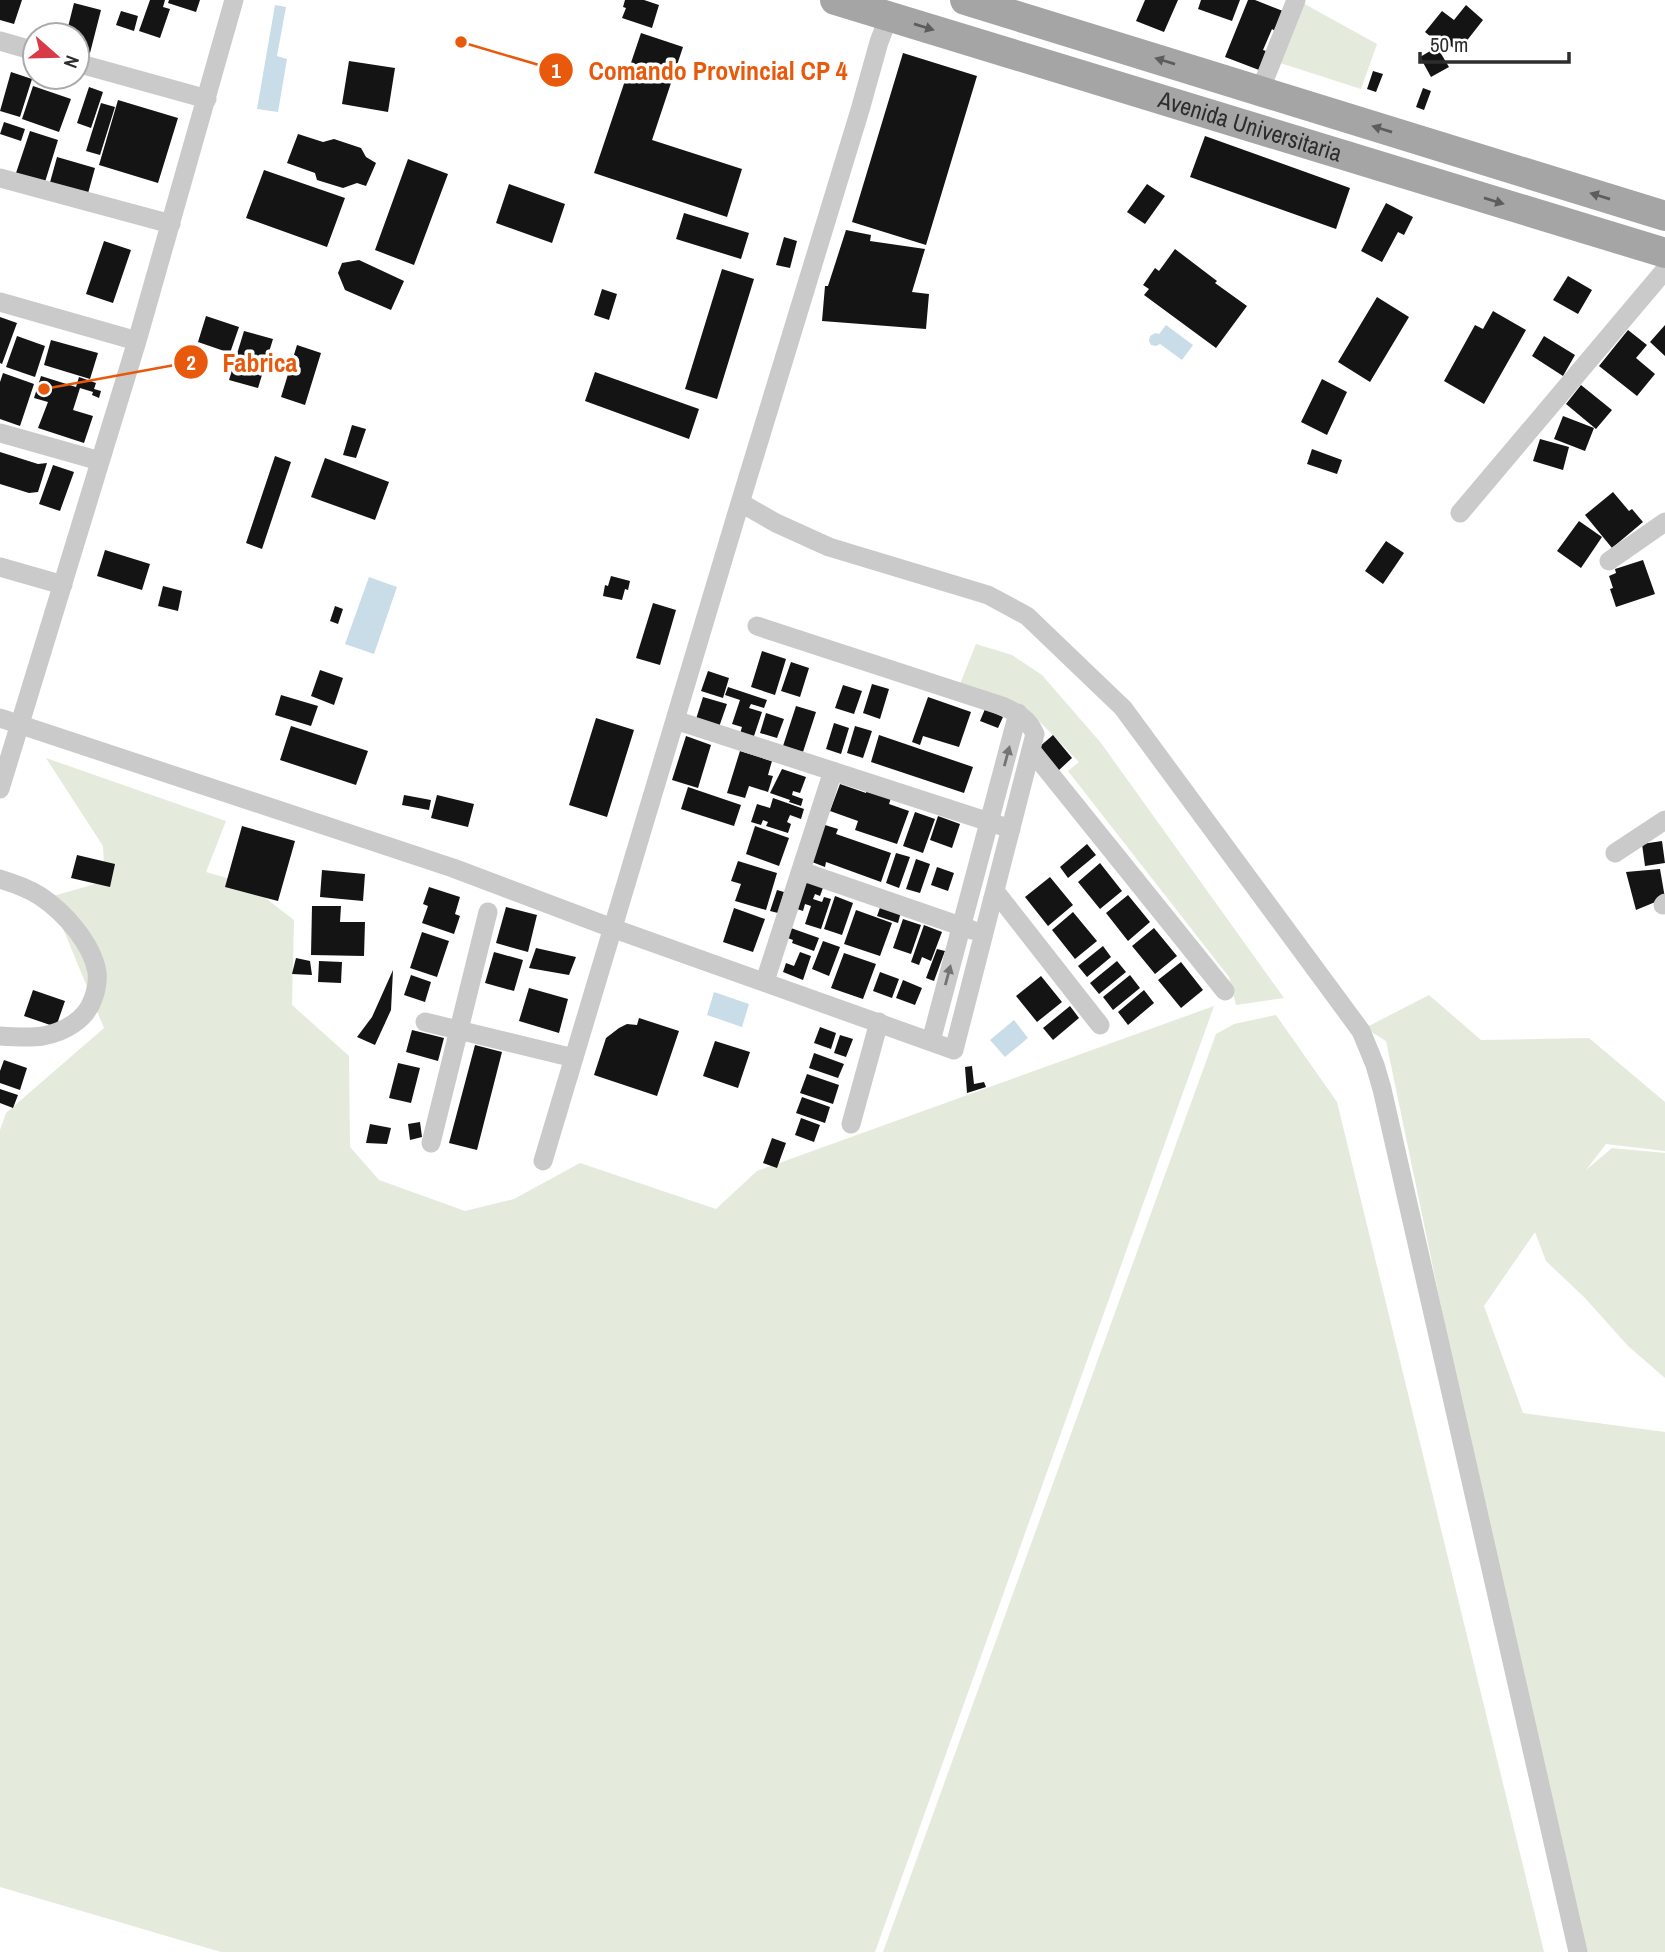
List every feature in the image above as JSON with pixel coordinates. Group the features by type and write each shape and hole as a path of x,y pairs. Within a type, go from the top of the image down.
{"main road":[{"name":"Avenida Universitaria","path":"835,0 1665,253"},
{"name":"Avenida Universitaria","path":"965,0 1665,216"}],"street":[{"path":"0,789 137,341 234,0"},
{"path":"1260,91 1296,0"},
{"path":"543,1161 878,43 889,16"},
{"path":"0,41 21,47"},
{"path":"91,67 207,99"},
{"path":"0,178 171,224"},
{"path":"1460,513 1665,270"},
{"path":"0,302 137,341"},
{"path":"0,433 100,461"},
{"path":"739,508 829,547 988,595 1027,616 1123,708 1361,1031 1382,1090 1578,1952"},
{"path":"1609,561 1665,522"},
{"path":"0,567 63,585"},
{"path":"0,718 453,868 612,928 954,1050 1035,734 1030,723 1018,713 1002,706 757,626"},
{"path":"931,1041 1018,713"},
{"path":"675,720 1011,829"},
{"path":"1031,750 1225,991"},
{"path":"765,981 833,771"},
{"path":"1615,853 1665,820"},
{"path":"801,871 984,934"},
{"path":"0,879 39,895 66,918 89,950 97,973 96,990 90,1008 76,1023 44,1036 0,1037"},
{"path":"995,891 1100,1025"},
{"path":"431,1143 488,912"},
{"path":"425,1022 574,1058"},
{"path":"852,1124 879,1022"}],"shaded area":[{"path":"1301,2 1377,44 1361,89 1277,62"},
{"path":"976,644 1012,655 1042,675 1101,743 1284,998 1236,1005 1229,977 1068,771 1079,762 1041,723 1020,707 960,684"},
{"path":"46,758 226,821 206,872 247,884 294,920 292,1005 349,1056 350,1147 379,1180 465,1211 514,1199 580,1163 716,1209 757,1171 1214,1006 875,1952 221,1952 0,1887 0,1130 6,1113 104,1028 50,897 105,881 103,846"},
{"path":"1429,995 1481,1040 1589,1038 1665,1102 1665,1151 1606,1144 1586,1170 1612,1148 1665,1153 1665,1378 1628,1346 1585,1298 1546,1261 1535,1232 1484,1306 1523,1413 1665,1432 1665,1952 1575,1952 1386,1041 1365,1028"},
{"path":"1276,1015 1337,1102 1544,1952 883,1952 1216,1034 1234,1024"}],"water":[{"path":"275,5 286,7 277,56 287,59 278,112 257,109"},
{"path":"1166,325 1193,345 1182,360 1160,344 1151,345 1149,341 1150,336 1159,334"},
{"path":"369,577 397,587 374,654 345,644"},
{"path":"714,992 749,1004 742,1027 707,1015"},
{"path":"1014,1020 1028,1038 1005,1057 990,1040"}],"building":[{"path":"0,0 22,0 14,24 0,20"},
{"path":"150,0 165,0 163,7 170,9 160,38 139,31"},
{"path":"169,0 200,0 196,12 168,3"},
{"path":"625,0 644,0 659,5 652,28 622,18 626,8 623,7"},
{"path":"1145,0 1178,0 1164,32 1136,21"},
{"path":"1201,0 1240,0 1232,21 1198,9"},
{"path":"1248,0 1283,11 1263,50 1266,51 1259,70 1225,57"},
{"path":"74,3 101,10 91,49 91,21 70,21"},
{"path":"1466,5 1483,20 1458,52 1451,46 1447,50 1425,32 1442,11 1454,20"},
{"path":"121,11 138,16 134,31 116,25"},
{"path":"641,33 683,47 652,140 742,169 727,217 594,173"},
{"path":"1437,47 1449,67 1431,77 1420,57"},
{"path":"903,53 977,76 926,245 852,222"},
{"path":"349,61 395,68 388,112 342,104"},
{"path":"1373,71 1383,74 1376,92 1367,89"},
{"path":"11,72 21,75 21,91 28,91 20,117 0,111"},
{"path":"91,88 103,92 91,128 77,123 88,91 91,91"},
{"path":"1423,88 1431,91 1424,110 1416,107"},
{"path":"31,91 48,91 71,99 59,132 22,119"},
{"path":"118,100 178,118 158,183 99,165"},
{"path":"101,103 115,107 100,155 86,151"},
{"path":"4,122 25,129 21,141 0,134"},
{"path":"30,131 58,140 45,182 16,173"},
{"path":"298,134 323,142 334,139 361,148 366,157 376,163 366,186 357,183 343,188 317,180 315,173 287,163"},
{"path":"1205,136 1350,188 1336,229 1190,177"},
{"path":"57,157 95,168 87,197 49,186"},
{"path":"408,159 448,174 414,265 375,250"},
{"path":"264,170 345,198 327,247 246,218"},
{"path":"509,184 565,204 552,243 496,223"},
{"path":"1147,184 1165,196 1145,224 1127,212"},
{"path":"1386,203 1413,217 1404,235 1398,232 1382,262 1361,251"},
{"path":"684,213 749,233 741,259 676,239"},
{"path":"846,230 871,235 870,241 925,249 912,292 929,294 926,329 822,321 825,286 828,286"},
{"path":"784,237 797,241 790,268 776,265"},
{"path":"104,241 131,250 113,303 86,294"},
{"path":"1175,249 1247,306 1216,348 1144,295 1149,289 1143,285 1155,268 1159,271"},
{"path":"359,260 404,281 391,310 345,290 338,273 342,263"},
{"path":"722,269 754,279 717,399 685,389"},
{"path":"1568,276 1592,290 1578,314 1553,300"},
{"path":"602,289 617,294 609,320 594,315"},
{"path":"1377,297 1409,317 1370,382 1338,362"},
{"path":"1493,311 1526,330 1484,404 1444,381 1475,325 1483,329"},
{"path":"206,316 239,327 230,353 198,342"},
{"path":"0,317 17,323 2,364 0,363"},
{"path":"1665,325 1665,356 1650,342"},
{"path":"1628,330 1647,345 1636,358 1655,374 1637,396 1599,366"},
{"path":"244,331 273,339 258,388 229,380"},
{"path":"17,336 45,346 35,377 6,367"},
{"path":"1544,336 1575,355 1563,376 1532,356"},
{"path":"51,340 98,353 90,379 44,365"},
{"path":"297,345 321,353 305,405 281,397"},
{"path":"595,372 699,409 689,439 585,401"},
{"path":"3,373 34,384 20,426 0,419 0,382"},
{"path":"41,376 76,387 79,377 96,383 94,389 101,391 99,398 92,395 93,392 80,388 73,410 93,416 84,443 38,428 48,402 34,398"},
{"path":"1322,379 1347,392 1327,435 1301,422"},
{"path":"1581,385 1612,410 1596,429 1566,404"},
{"path":"1563,416 1594,428 1585,451 1554,439"},
{"path":"352,425 366,429 356,458 343,455"},
{"path":"1540,439 1569,447 1563,470 1533,461"},
{"path":"1312,449 1342,460 1337,474 1307,464"},
{"path":"0,452 38,464 47,463 38,492 29,493 0,484"},
{"path":"275,456 291,462 262,549 246,543"},
{"path":"325,458 389,482 375,520 311,497"},
{"path":"53,465 74,472 60,511 39,504"},
{"path":"1613,492 1629,511 1632,509 1643,522 1612,548 1585,515"},
{"path":"1579,521 1602,537 1581,568 1557,551"},
{"path":"1386,541 1404,553 1383,584 1365,571"},
{"path":"105,550 150,564 142,590 97,576"},
{"path":"1643,560 1655,594 1616,607 1609,576 1616,573 1615,569"},
{"path":"611,576 630,581 622,600 603,596 605,585 608,586"},
{"path":"163,586 182,591 178,611 158,606"},
{"path":"653,603 676,610 660,665 636,658"},
{"path":"335,606 343,609 338,624 330,621"},
{"path":"762,651 786,659 775,695 751,687"},
{"path":"791,662 809,668 800,697 781,691"},
{"path":"320,670 343,678 334,705 311,696"},
{"path":"708,671 729,678 723,698 701,691"},
{"path":"872,684 889,689 880,719 863,713"},
{"path":"843,685 862,691 854,714 835,708"},
{"path":"728,687 767,700 764,708 751,704 749,708 762,712 752,742 739,737 742,727 732,724 740,700 725,695"},
{"path":"281,695 318,706 311,726 275,715"},
{"path":"703,697 727,704 719,727 696,719"},
{"path":"928,697 971,712 959,747 923,736 920,745 912,742"},
{"path":"796,706 816,712 803,752 783,746"},
{"path":"985,709 1003,717 998,728 980,721"},
{"path":"766,713 784,719 777,738 760,733"},
{"path":"596,718 634,730 607,817 569,805"},
{"path":"834,723 849,728 841,754 826,749"},
{"path":"291,726 368,751 356,785 280,760"},
{"path":"855,726 872,731 863,758 847,753"},
{"path":"879,735 973,767 964,793 871,762"},
{"path":"1053,735 1072,758 1058,771 1038,748"},
{"path":"686,736 711,745 698,788 672,780"},
{"path":"740,751 772,761 768,775 773,776 768,792 749,786 745,798 727,793"},
{"path":"782,769 806,777 800,793 793,791 792,795 803,799 801,806 770,793"},
{"path":"840,784 891,798 889,804 909,811 897,844 855,830 858,821 830,811"},
{"path":"688,787 741,805 734,826 681,809"},
{"path":"404,795 431,800 429,810 402,805"},
{"path":"437,795 474,804 468,827 431,818"},
{"path":"773,798 804,809 801,819 790,815 787,822 791,824 788,833 766,826 768,822 763,820 761,825 751,822 757,804 770,808"},
{"path":"915,812 935,819 923,853 903,846"},
{"path":"938,816 960,824 952,848 930,840"},
{"path":"825,825 838,829 836,834 891,853 881,882 826,862 825,867 812,862"},
{"path":"242,826 295,841 278,901 225,887"},
{"path":"755,826 789,838 779,866 746,854"},
{"path":"1662,841 1665,863 1645,866 1642,844"},
{"path":"1087,844 1096,855 1068,878 1060,867"},
{"path":"896,853 910,857 899,888 886,883"},
{"path":"77,855 115,864 110,887 71,878"},
{"path":"916,859 930,864 920,893 906,889"},
{"path":"738,861 777,873 766,910 735,901 741,884 731,881"},
{"path":"1100,863 1122,891 1100,909 1078,882"},
{"path":"937,867 954,873 948,891 931,885"},
{"path":"1660,869 1665,898 1636,910 1626,872"},
{"path":"322,870 365,874 363,901 320,897"},
{"path":"1050,877 1073,905 1048,926 1025,897"},
{"path":"807,879 824,885 820,896 815,894 813,899 822,902 824,897 831,899 821,929 805,924 811,906 805,904 803,911 797,909"},
{"path":"429,887 460,897 455,914 460,916 454,934 422,923 428,906 423,904"},
{"path":"777,890 784,892 778,913 770,911"},
{"path":"1128,895 1150,922 1128,941 1106,913"},
{"path":"835,896 853,903 842,935 824,929"},
{"path":"881,905 901,912 898,923 877,916"},
{"path":"312,906 341,906 340,922 365,922 364,956 311,955"},
{"path":"506,907 537,915 528,952 496,943"},
{"path":"734,908 765,919 753,952 723,942"},
{"path":"856,910 892,923 880,956 844,944"},
{"path":"1073,912 1097,941 1075,959 1052,930"},
{"path":"903,919 921,925 911,954 893,948"},
{"path":"924,925 942,932 931,961 922,957 919,965 911,962"},
{"path":"788,927 819,938 814,951 792,943 793,940 785,937"},
{"path":"1154,928 1177,956 1155,974 1132,946"},
{"path":"422,932 449,941 437,977 410,968"},
{"path":"823,941 840,947 829,976 812,969"},
{"path":"1103,946 1111,957 1087,977 1078,966"},
{"path":"536,948 576,957 569,975 529,968"},
{"path":"937,949 945,951 934,981 926,978"},
{"path":"494,952 523,960 514,991 485,983"},
{"path":"800,952 811,956 803,980 783,972 786,963 794,966"},
{"path":"844,953 876,964 863,999 831,988"},
{"path":"296,958 310,961 312,975 292,974"},
{"path":"319,961 342,962 341,983 318,982"},
{"path":"1117,961 1126,972 1099,994 1090,983"},
{"path":"1181,962 1203,990 1181,1008 1158,980"},
{"path":"393,970 391,1010 375,1045 357,1037 372,1017"},
{"path":"880,972 899,979 892,998 873,991"},
{"path":"411,975 431,982 425,1002 404,995"},
{"path":"1130,975 1140,988 1113,1010 1103,997"},
{"path":"1041,976 1062,1002 1037,1022 1016,996"},
{"path":"903,980 922,988 915,1005 896,998"},
{"path":"529,988 568,999 559,1033 519,1021"},
{"path":"33,990 65,1001 56,1027 24,1016"},
{"path":"1144,990 1154,1003 1128,1025 1118,1012"},
{"path":"1070,1006 1079,1018 1053,1040 1043,1028"},
{"path":"639,1018 679,1031 657,1096 594,1075 606,1038 627,1024 637,1025"},
{"path":"820,1027 836,1033 831,1049 814,1043"},
{"path":"412,1030 444,1038 438,1061 406,1052"},
{"path":"840,1035 853,1039 846,1057 834,1053"},
{"path":"715,1041 750,1052 738,1088 703,1076"},
{"path":"475,1045 502,1052 477,1150 449,1143"},
{"path":"814,1053 844,1064 838,1078 809,1068"},
{"path":"4,1060 27,1068 20,1090 0,1083"},
{"path":"398,1063 420,1068 411,1103 389,1098"},
{"path":"972,1066 974,1084 984,1082 986,1087 967,1093 965,1067"},
{"path":"807,1074 839,1085 833,1104 800,1093"},
{"path":"0,1089 18,1095 13,1108 0,1103"},
{"path":"802,1097 830,1107 825,1123 796,1113"},
{"path":"801,1118 820,1125 814,1142 795,1135"},
{"path":"420,1122 422,1137 410,1140 408,1124"},
{"path":"370,1124 391,1128 387,1144 366,1143"},
{"path":"772,1138 786,1143 777,1168 763,1163"}],"place":[{"name":"Comando Provincial CP 4","path":"461,42"},
{"name":"Fabrica","path":"44,389"}]}
